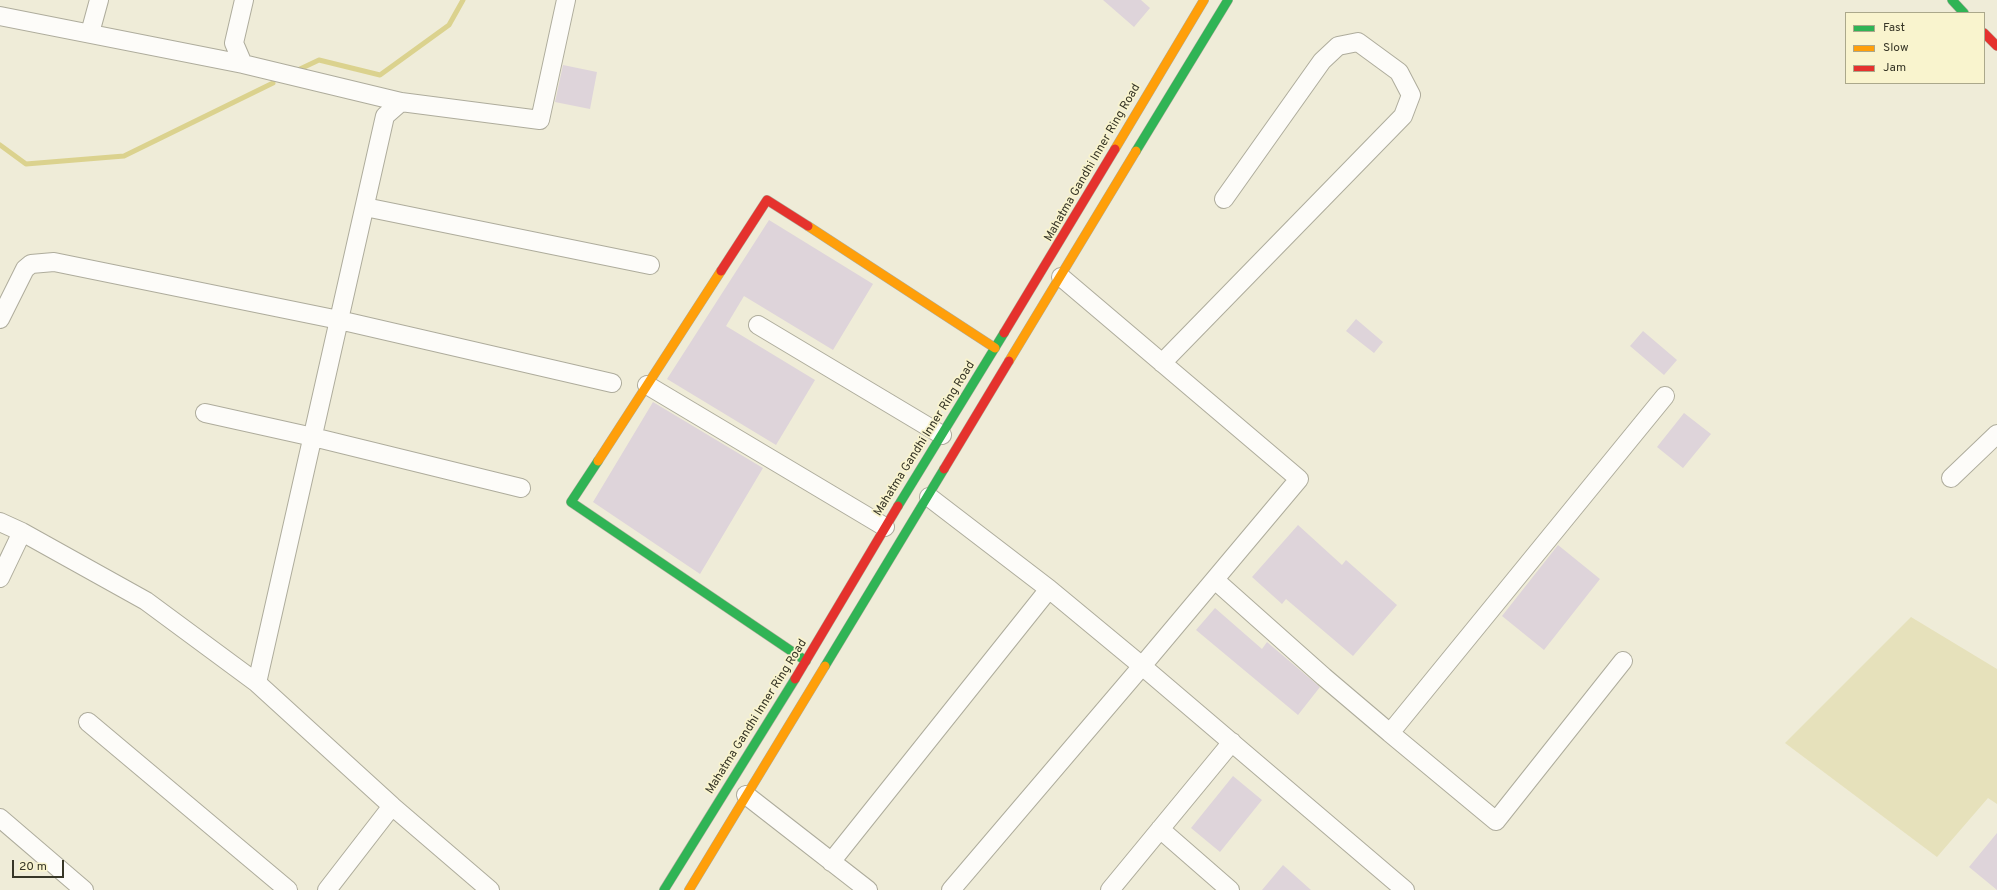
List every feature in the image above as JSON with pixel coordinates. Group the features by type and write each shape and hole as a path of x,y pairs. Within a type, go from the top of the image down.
{"main road":[{"name":"Mahatma Gandhi Inner Ring Road","path":"664,890 806,661 885,527 996,348 1204,0"},
{"path":"689,890 1228,0"},
{"path":"1985,34 1997,46"},
{"path":"806,661 572,502 767,200 996,348"}],"street":[{"path":"90,33 99,0"},
{"path":"243,64 234,43 244,0"},
{"path":"0,16 243,64 401,102 540,120 566,0"},
{"path":"1162,363 1403,116 1411,95 1399,72 1358,42 1338,46 1322,61 1224,199"},
{"path":"257,683 385,116 401,102"},
{"path":"365,207 650,265"},
{"path":"0,319 25,269 31,264 54,262 339,320 612,383"},
{"path":"951,890 1299,479 1061,277"},
{"path":"758,325 942,435"},
{"path":"647,385 885,527"},
{"path":"1390,733 1665,396"},
{"path":"205,414 313,437 521,488"},
{"path":"1951,478 1997,434"},
{"path":"929,496 1049,589 1232,742 1405,890"},
{"path":"0,522 22,532 146,601 257,683 392,806 490,890"},
{"path":"0,578 22,532"},
{"path":"1215,580 1324,677 1496,821 1623,661"},
{"path":"831,862 1049,589"},
{"path":"88,722 288,890"},
{"path":"1110,890 1232,742"},
{"path":"746,795 868,890"},
{"path":"327,890 392,806"},
{"path":"0,818 84,890"},
{"path":"1160,829 1230,890"}],"shaded area":[{"path":"1911,617 1997,669 1997,804 1988,798 1937,857 1785,743"}],"building":[{"path":"1103,0 1141,0 1150,8 1134,27"},
{"path":"563,65 597,72 590,109 555,102"},
{"path":"769,220 873,284 833,350 744,296 726,326 815,380 776,445 667,379"},
{"path":"1356,319 1383,342 1374,353 1346,331"},
{"path":"1643,331 1677,360 1664,375 1630,346"},
{"path":"653,402 763,468 700,574 593,502"},
{"path":"1684,413 1711,434 1683,468 1657,447"},
{"path":"1298,525 1342,565 1346,560 1397,605 1353,656 1286,599 1282,604 1252,577"},
{"path":"1558,545 1600,579 1544,650 1502,616"},
{"path":"1215,608 1262,649 1267,642 1320,687 1298,715 1196,630"},
{"path":"1233,776 1262,800 1220,852 1191,828"},
{"path":"1997,833 1997,890 1969,867"},
{"path":"1283,865 1311,890 1262,890"}],"waterway":[{"path":"300,69 319,60 380,75 449,25 463,0"},
{"path":"0,145 26,164 124,156 273,83"}],"traffic: fast":[{"path":"1136,151 1228,0"},
{"path":"1952,0 1963,12"},
{"path":"898,506 1004,333"},
{"path":"598,461 571,502 806,661"},
{"path":"825,666 944,469"},
{"path":"664,890 795,679"}],"traffic: slow":[{"path":"1115,149 1204,0"},
{"path":"1009,361 1136,151"},
{"path":"808,226 995,348"},
{"path":"598,461 721,271"},
{"path":"689,890 825,666"}],"traffic: jam":[{"path":"1985,34 1997,46"},
{"path":"1004,333 1115,149"},
{"path":"721,271 767,200 808,226"},
{"path":"944,469 1009,361"},
{"path":"795,679 898,506"}]}
